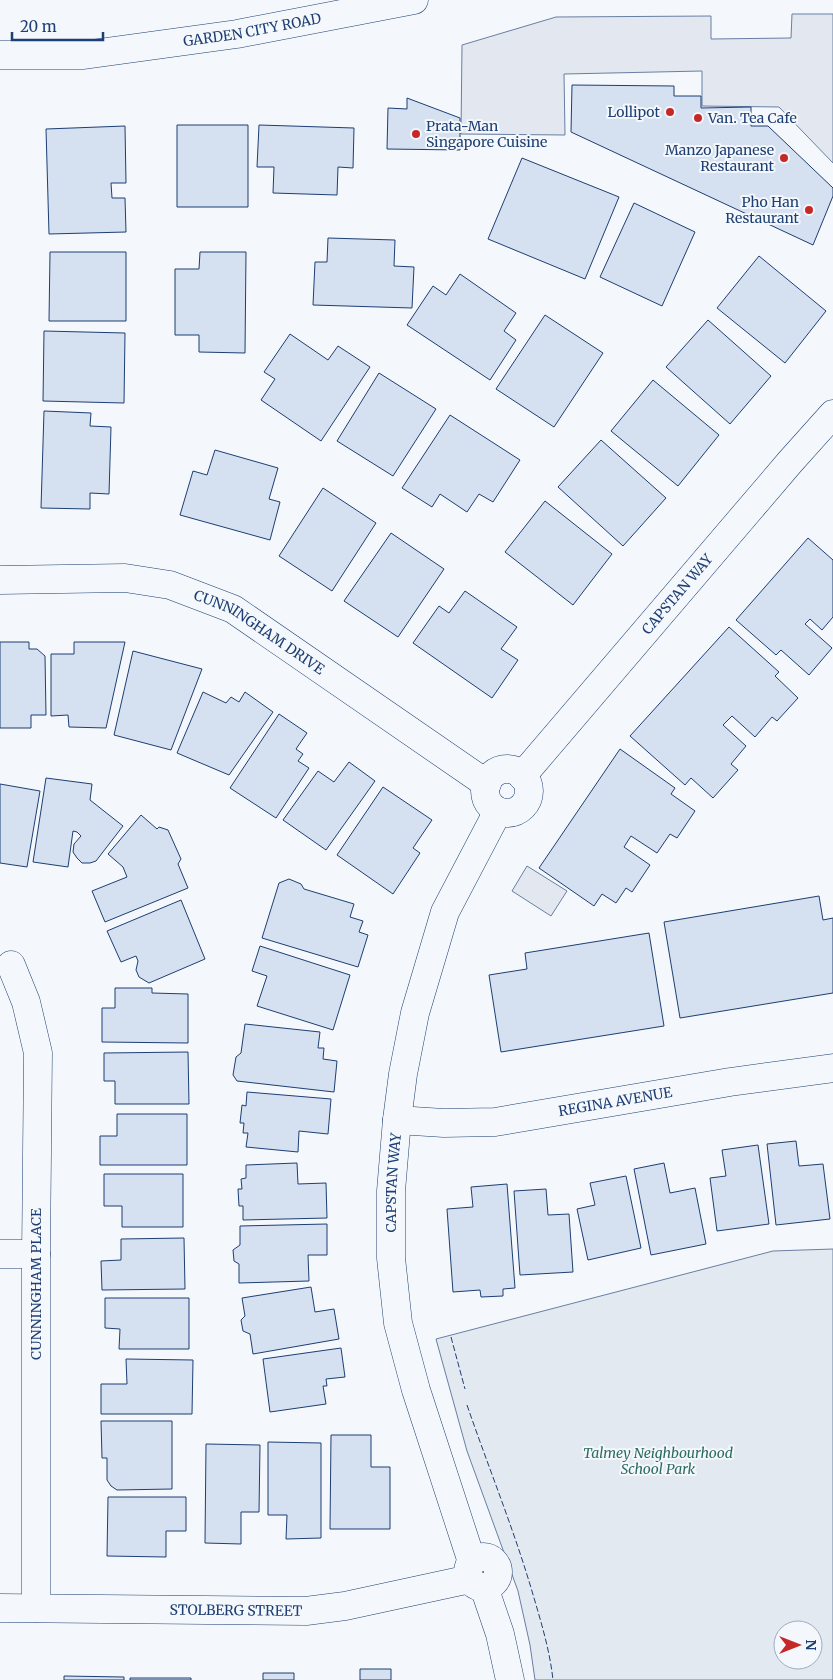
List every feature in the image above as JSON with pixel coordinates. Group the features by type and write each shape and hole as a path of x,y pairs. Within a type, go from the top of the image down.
{"street":[{"name":"GARDEN CITY ROAD","path":"0,55 94,53 236,34 414,0"},
{"name":"CAPSTAN WAY","path":"522,776 833,414"},
{"name":"CUNNINGHAM DRIVE","path":"0,580 125,578 170,584 234,609 487,784"},
{"path":"506,769 515,771 522,776 528,782 529,791 528,800 522,807 515,812 506,813 492,807 487,800 485,792 491,776 498,771 506,769"},
{"name":"CAPSTAN WAY","path":"498,811 442,921 415,1013 403,1074 397,1120 391,1191 391,1258 398,1323 416,1390 475,1576 500,1634 510,1680"},
{"name":"CUNNINGHAM PLACE","path":"11,965 26,1002 38,1054 36,1608"},
{"name":"REGINA AVENUE","path":"397,1120 444,1123 495,1122 730,1082 833,1068"},
{"path":"0,1254 36,1254"},
{"name":"STOLBERG STREET","path":"0,1608 306,1611 354,1604 475,1576"}],"green space":[{"name":"Talmey Neighbourhood School Park","path":"833,1249 833,1680 535,1680 530,1645 518,1591 467,1451 436,1339 773,1251"}],"shaded area":[{"path":"792,14 833,14 833,163 779,107 702,106 702,71 564,74 565,135 461,134 462,45 556,17 711,16 711,39 791,38"},
{"path":"527,866 567,891 551,916 512,891"}],"building":[{"path":"572,85 674,86 674,96 701,96 701,108 751,107 751,126 768,126 833,188 833,196 813,245 571,132"},
{"path":"407,98 460,118 460,150 387,149 388,108 407,109"},
{"path":"177,125 248,125 248,207 177,207"},
{"path":"259,125 354,128 353,168 338,167 337,195 273,193 274,167 257,167"},
{"path":"125,126 126,183 111,183 112,198 125,198 126,232 49,234 46,129"},
{"path":"522,158 619,197 585,279 488,239"},
{"path":"634,203 695,232 662,306 600,277"},
{"path":"328,238 395,240 394,266 414,267 412,308 313,305 315,262 327,262"},
{"path":"50,252 126,252 126,321 49,321"},
{"path":"200,252 246,252 245,353 199,352 199,335 175,335 175,269 199,269"},
{"path":"759,256 826,311 785,363 717,308"},
{"path":"460,274 516,313 504,331 516,340 490,380 407,325 433,286 446,295"},
{"path":"545,315 603,353 554,427 496,389"},
{"path":"708,320 771,376 730,424 666,367"},
{"path":"44,331 125,333 124,403 43,401"},
{"path":"290,334 328,360 338,346 370,367 321,441 261,400 275,379 264,372"},
{"path":"379,373 436,409 393,476 337,441"},
{"path":"653,380 719,435 678,486 611,431"},
{"path":"44,411 91,413 90,426 111,427 109,494 90,493 90,509 41,508"},
{"path":"450,415 520,460 493,502 479,494 467,512 440,494 432,507 402,488"},
{"path":"601,440 666,498 623,546 558,487"},
{"path":"215,450 278,468 269,499 280,502 270,540 180,515 193,471 207,475"},
{"path":"323,488 376,523 332,591 279,556"},
{"path":"545,501 612,554 573,605 505,552"},
{"path":"391,533 444,569 398,637 344,601"},
{"path":"808,538 833,560 833,617 822,630 810,619 805,624 832,648 809,675 781,650 776,655 736,620"},
{"path":"465,591 517,627 501,649 518,660 492,698 413,643 439,606 449,613"},
{"path":"729,627 779,672 775,676 798,698 777,721 772,717 755,737 732,716 723,725 746,746 731,764 738,770 713,798 691,778 685,785 630,736"},
{"path":"0,642 29,642 29,649 37,649 45,656 46,715 31,715 31,728 0,728"},
{"path":"74,642 125,642 106,728 69,727 68,715 51,716 51,654 74,654"},
{"path":"133,651 202,669 171,750 114,735"},
{"path":"203,692 226,703 231,697 239,702 245,692 273,712 229,775 177,753"},
{"path":"279,714 307,733 296,749 303,754 298,761 309,768 276,818 230,788"},
{"path":"620,749 675,788 671,794 695,811 677,838 670,834 657,853 631,836 624,847 650,865 632,892 626,888 616,903 602,894 594,906 539,868"},
{"path":"349,762 375,781 326,850 283,820 318,771 334,782"},
{"path":"46,778 92,784 90,800 123,826 96,861 82,863 77,858 73,852 74,844 81,836 73,831 68,867 33,862"},
{"path":"0,784 40,791 27,867 0,863"},
{"path":"383,787 432,820 413,848 420,853 393,894 337,855"},
{"path":"141,815 157,829 159,827 168,830 181,859 178,864 188,888 105,922 92,891 127,877 123,867 108,854"},
{"path":"289,879 301,884 304,889 354,904 350,917 363,921 359,932 368,935 358,967 262,938 279,883"},
{"path":"819,896 823,920 833,918 833,993 680,1018 664,922"},
{"path":"181,900 205,959 149,983 139,977 136,970 138,961 136,956 121,962 107,931"},
{"path":"649,933 664,1026 501,1052 489,975 527,969 525,953"},
{"path":"260,946 350,975 333,1030 257,1006 267,976 252,971"},
{"path":"115,988 152,988 152,993 188,994 188,1043 102,1042 102,1008 115,1008"},
{"path":"245,1024 320,1032 318,1048 324,1048 323,1059 337,1061 334,1092 237,1081 233,1075 236,1057 241,1053"},
{"path":"188,1052 189,1104 115,1104 115,1081 104,1081 104,1053"},
{"path":"247,1092 331,1099 328,1134 299,1131 298,1152 246,1147 248,1133 243,1133 244,1123 240,1123 242,1105 246,1106"},
{"path":"117,1114 187,1114 187,1165 100,1165 100,1136 117,1136"},
{"path":"796,1141 799,1166 823,1164 830,1219 776,1225 767,1144"},
{"path":"758,1145 769,1224 717,1231 710,1178 726,1176 722,1150"},
{"path":"297,1163 298,1184 326,1183 327,1218 243,1220 243,1206 239,1206 238,1189 242,1189 241,1179 246,1178 246,1165"},
{"path":"664,1163 670,1193 695,1188 706,1244 651,1255 634,1169"},
{"path":"104,1174 183,1174 183,1227 122,1227 122,1206 104,1206"},
{"path":"626,1176 641,1248 588,1260 577,1209 595,1205 590,1183"},
{"path":"507,1184 515,1288 503,1289 503,1296 481,1297 480,1290 453,1292 447,1209 473,1207 471,1187"},
{"path":"546,1189 548,1215 569,1214 573,1272 520,1275 514,1191"},
{"path":"327,1224 327,1255 308,1255 309,1281 239,1283 239,1264 234,1261 233,1250 240,1245 240,1226"},
{"path":"184,1238 185,1289 102,1290 101,1261 121,1260 121,1239"},
{"path":"311,1287 315,1312 334,1309 339,1339 253,1354 250,1334 243,1331 241,1320 245,1316 242,1298"},
{"path":"105,1298 189,1298 189,1349 119,1349 120,1329 105,1328"},
{"path":"341,1348 345,1377 326,1379 327,1386 323,1386 326,1404 270,1412 263,1359"},
{"path":"126,1359 193,1360 192,1414 101,1414 101,1384 127,1384"},
{"path":"101,1421 172,1421 172,1489 117,1490 111,1486 107,1480 107,1458 102,1458"},
{"path":"331,1435 371,1435 371,1467 390,1467 390,1529 330,1529"},
{"path":"268,1442 321,1443 321,1538 286,1539 287,1515 268,1515"},
{"path":"206,1444 260,1445 259,1512 241,1512 241,1544 205,1543"},
{"path":"108,1497 186,1497 186,1531 166,1531 166,1557 107,1556"},
{"path":"360,1669 391,1669 391,1680 360,1680"},
{"path":"263,1673 294,1673 294,1680 263,1680"},
{"path":"64,1676 124,1677 124,1680 64,1680"},
{"path":"130,1678 191,1678 191,1680 130,1680"}],"fence":[{"path":"451,1337 465,1389"},
{"path":"467,1405 527,1573 550,1659 553,1680"}],"place":[{"name":"Lollipot","path":"670,112"},
{"name":"Van. Tea Cafe","path":"698,118"},
{"name":"Prata-Man Singapore Cuisine","path":"416,134"},
{"name":"Manzo Japanese Restaurant","path":"784,158"},
{"name":"Pho Han Restaurant","path":"809,210"}]}
